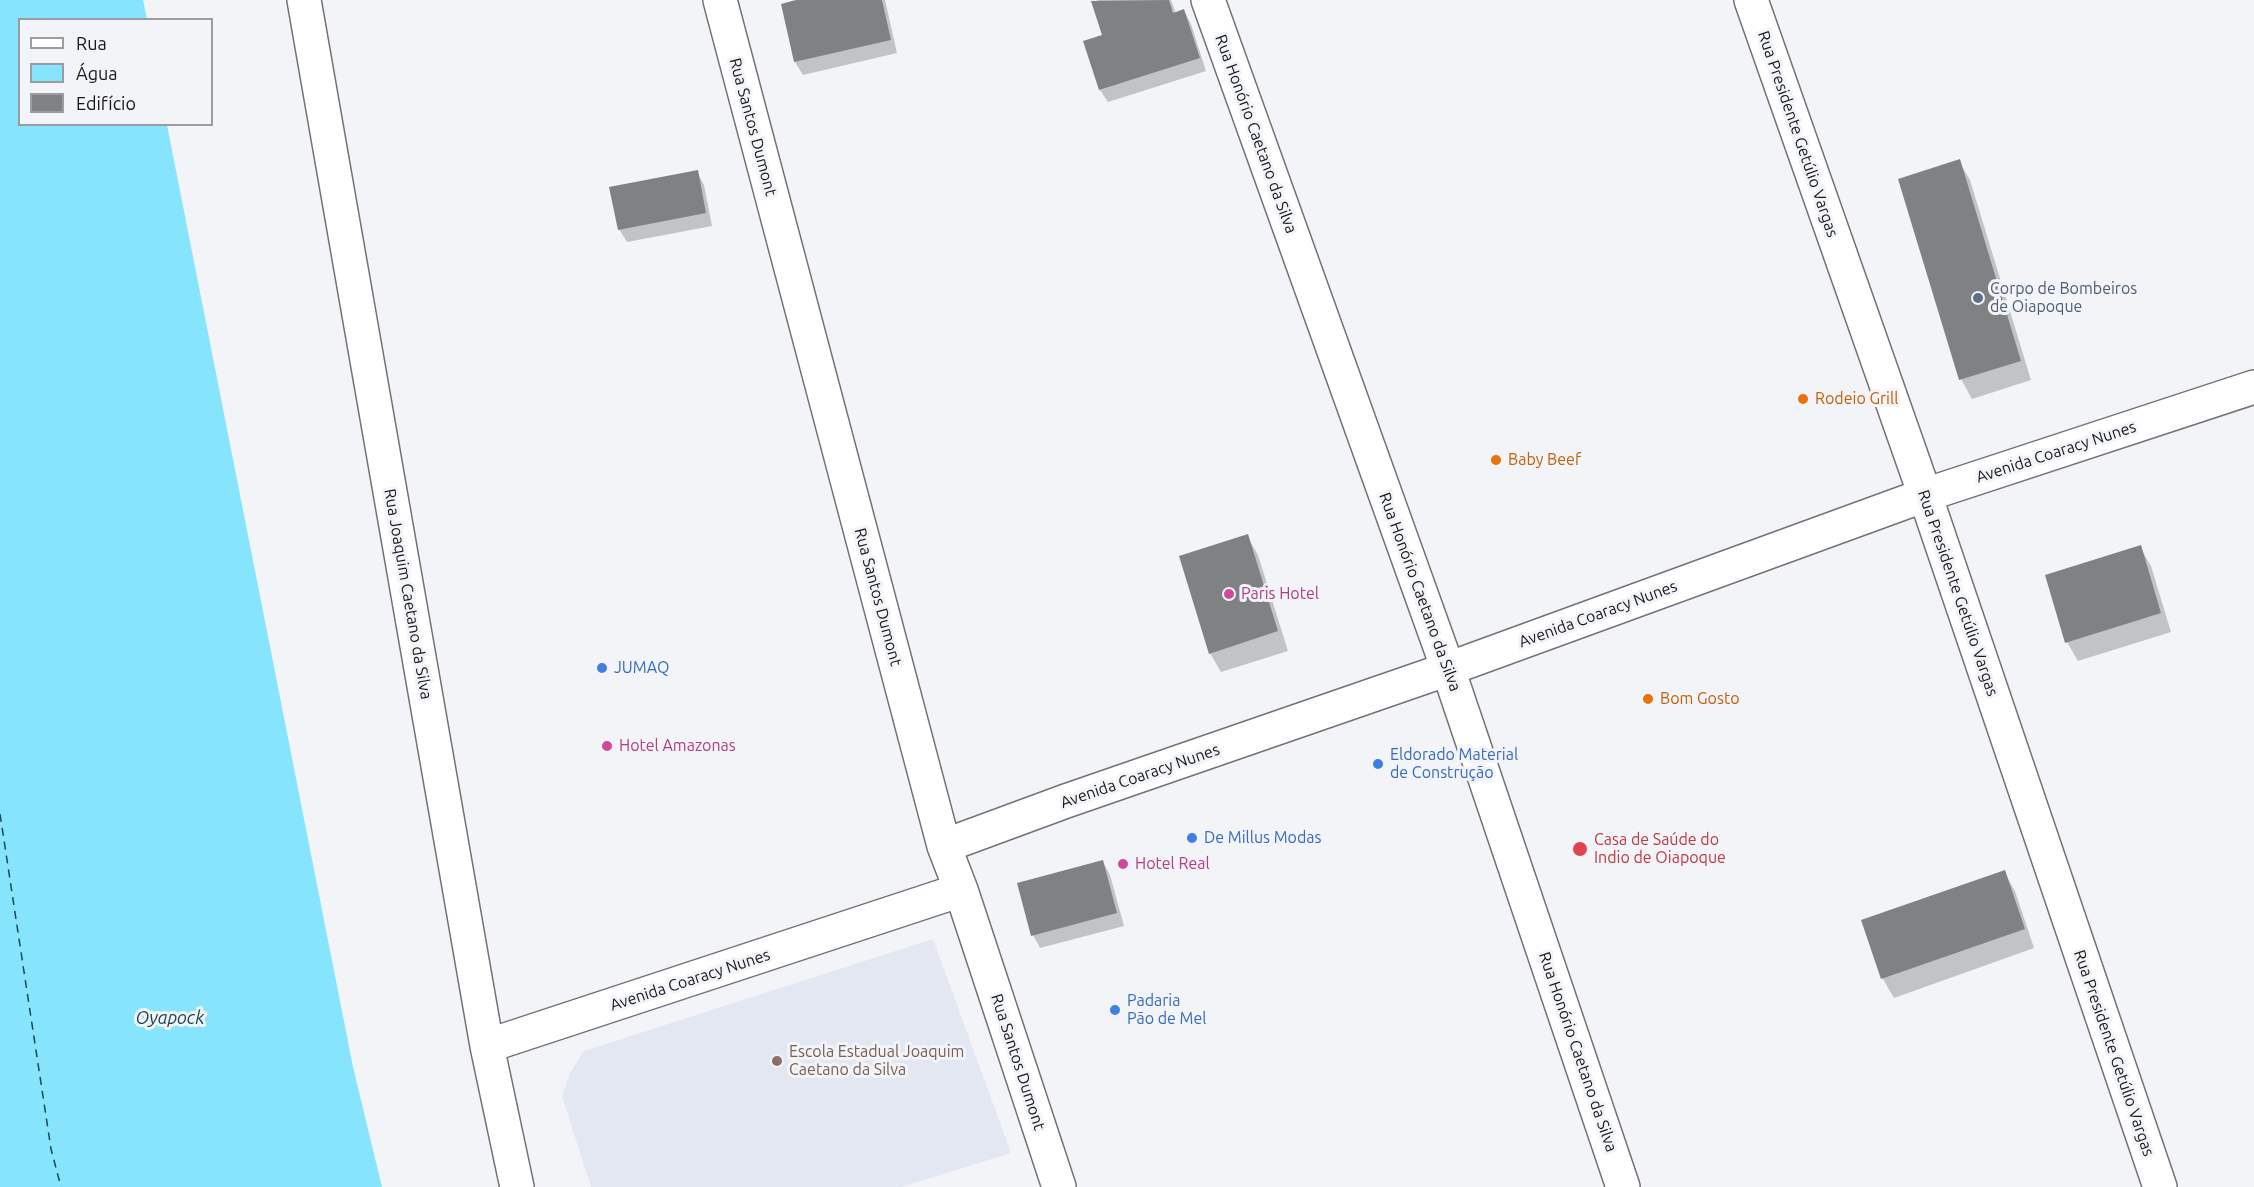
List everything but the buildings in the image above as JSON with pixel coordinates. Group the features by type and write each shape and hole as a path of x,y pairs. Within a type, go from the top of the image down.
{"street":[{"name":"Rua Joaquim Caetano da Silva","path":"304,0 487,1046 517,1187"},
{"name":"Rua Santos Dumont","path":"720,0 944,846 961,890 1059,1187"},
{"name":"Rua Honório Caetano da Silva","path":"1208,0 1448,669 1623,1187"},
{"name":"Rua Presidente Getúlio Vargas","path":"1751,0 1925,495 2160,1187"},
{"name":"Avenida Coaracy Nunes","path":"944,846 1066,801 1448,669 1925,495 2254,387"},
{"name":"Avenida Coaracy Nunes","path":"487,1046 961,890"}],"shaded area":[{"name":"Escola Estadual Joaquim Caetano da Silva","path":"933,939 1011,1153 901,1187 591,1187 562,1096 571,1071 584,1051"}],"water":[{"name":"Oyapock","path":"0,0 143,0 147,18 18,18 18,126 167,126 353,1067 382,1187 0,1187"}],"ferry route":[{"path":"0,814 51,1149 61,1187"}],"place":[{"name":"Corpo de Bombeiros de Oiapoque","path":"1978,298"},
{"name":"Rodeio Grill","path":"1803,399"},
{"name":"Baby Beef","path":"1496,460"},
{"name":"Paris Hotel","path":"1229,594"},
{"name":"JUMAQ","path":"602,668"},
{"name":"Bom Gosto","path":"1648,699"},
{"name":"Hotel Amazonas","path":"607,746"},
{"name":"Eldorado Material de Construção","path":"1378,764"},
{"name":"De Millus Modas","path":"1192,838"},
{"name":"Casa de Saúde do Indio de Oiapoque","path":"1580,849"},
{"name":"Hotel Real","path":"1123,864"},
{"name":"Padaria Pão de Mel","path":"1115,1010"},
{"name":"Escola Estadual Joaquim Caetano da Silva","path":"777,1061"}]}
